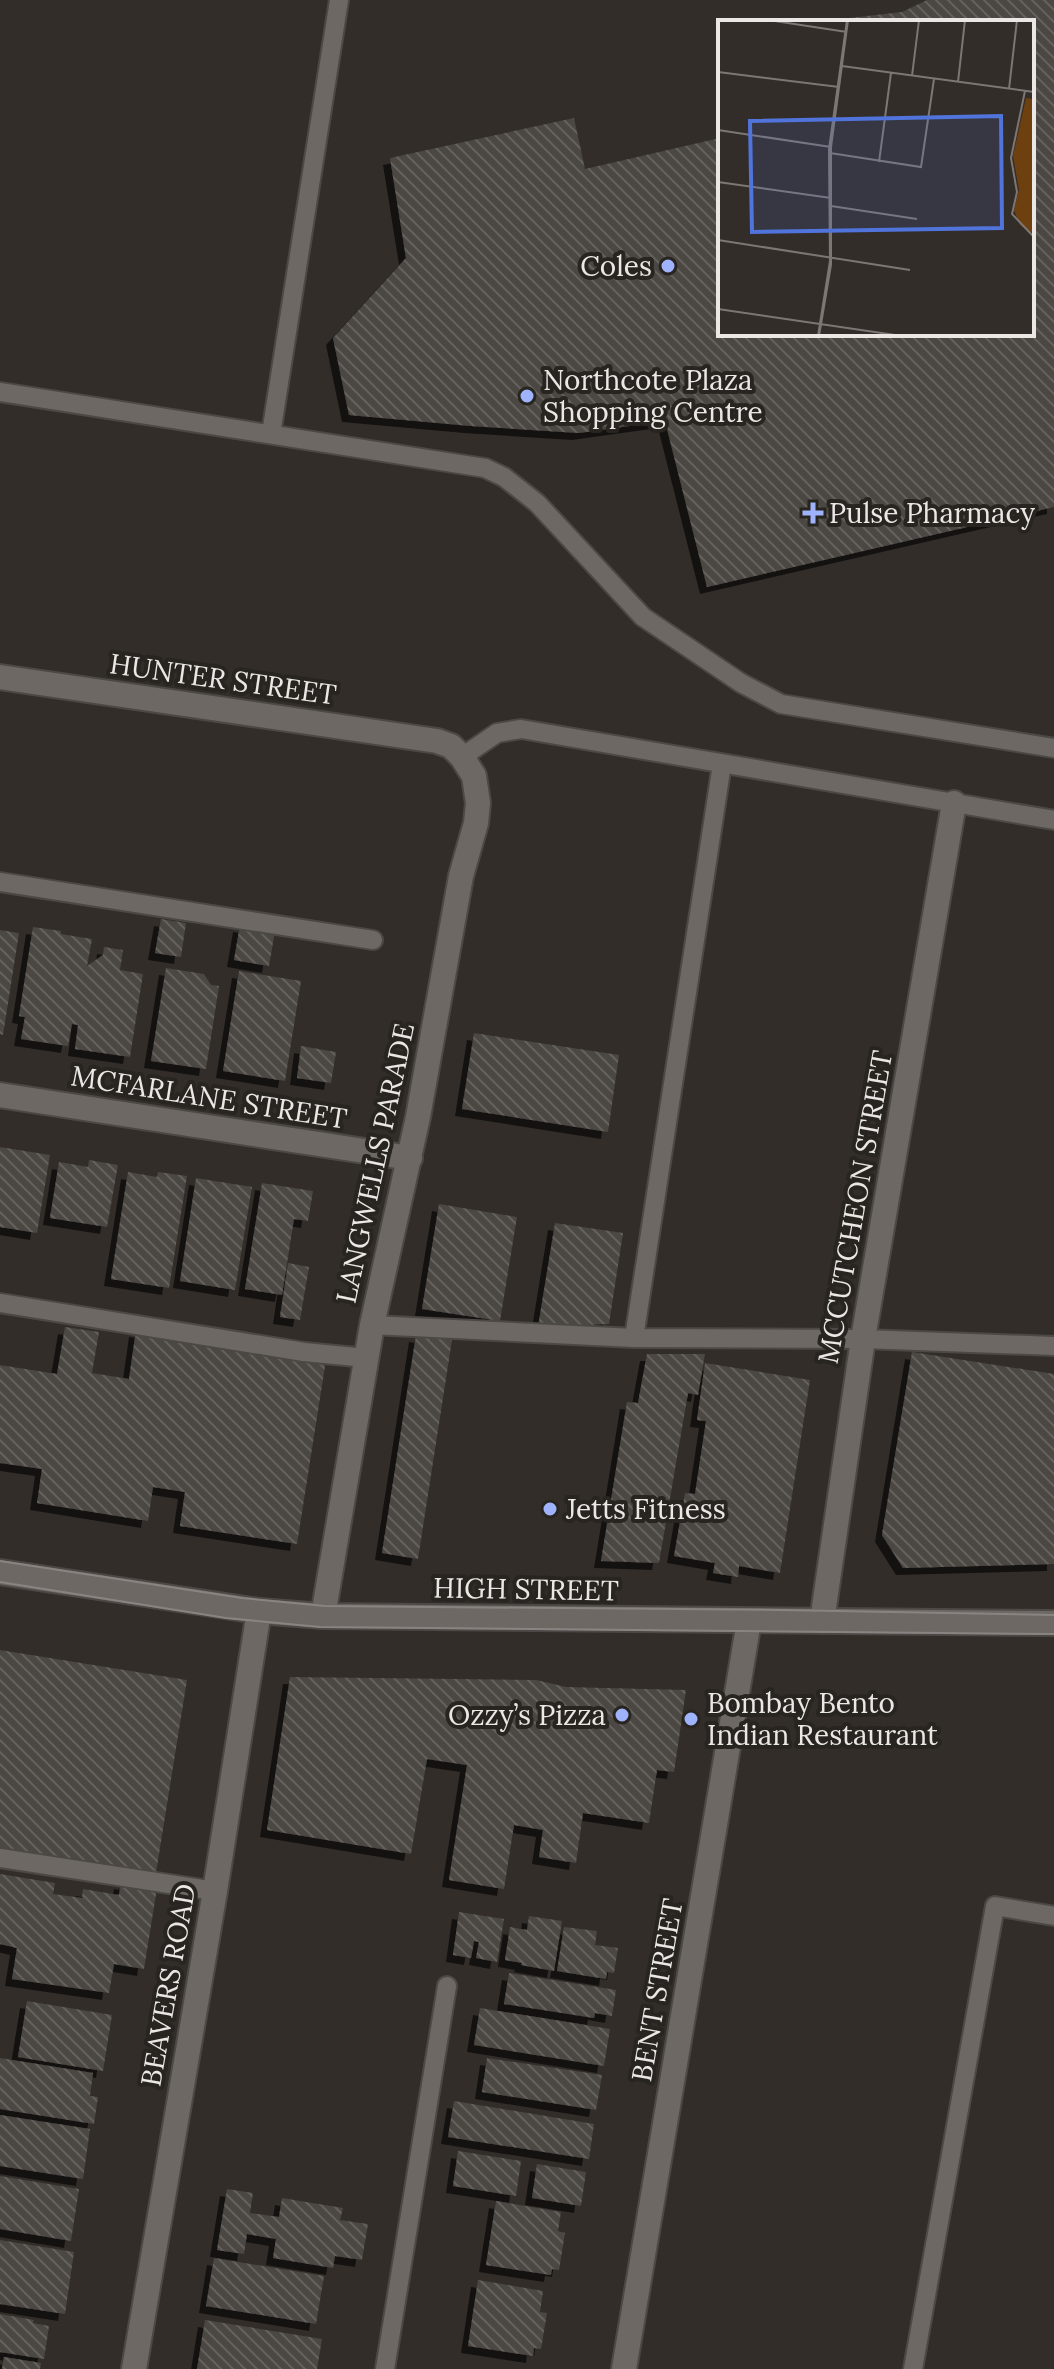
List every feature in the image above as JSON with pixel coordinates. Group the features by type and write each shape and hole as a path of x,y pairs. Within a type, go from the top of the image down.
{"street":[{"name":"HUNTER STREET","path":"0,677 437,741 451,746 462,757"},
{"name":"LANGWELLS PARADE","path":"323,1616 372,1325 410,1158 461,876 476,823 477,786 462,757"},
{"name":"MCCUTCHEON STREET","path":"822,1621 863,1339 954,803"},
{"name":"MCFARLANE STREET","path":"0,1095 410,1158"},
{"name":"HIGH STREET","path":"0,1572 259,1611 323,1616 1054,1623"},
{"name":"BEAVERS ROAD","path":"134,2369 259,1611"},
{"name":"BENT STREET","path":"624,2369 749,1621"}],"lane":[{"path":"271,434 339,0"},
{"path":"0,392 485,468 504,477 537,503 643,617 741,683 781,704 1054,748"},
{"path":"462,757 497,733 521,729 1054,820"},
{"path":"634,1338 722,764"},
{"path":"0,882 373,940"},
{"path":"0,1303 304,1352 366,1358"},
{"path":"372,1325 634,1338 863,1339 1054,1346"},
{"path":"0,1858 215,1891"},
{"path":"913,2369 995,1906 1054,1916"},
{"path":"385,2369 447,1986"}],"building":[{"name":"Northcote Plaza Shopping Centre","path":"927,0 1054,0 1054,507 707,587 665,421 579,433 349,415 333,338 406,258 390,158 574,118 585,169 718,138 718,336 1034,336 1034,20 831,20 902,12"},
{"path":"161,919 186,923 181,957 155,953"},
{"path":"240,925 275,931 269,966 234,960"},
{"path":"33,927 92,939 87,966 103,955 104,947 123,950 120,970 143,974 130,1057 75,1049 78,1025 72,1024 68,1046 21,1039 25,1017 19,1016"},
{"path":"0,930 19,933 3,1035 0,1034"},
{"path":"166,968 204,974 211,985 219,986 206,1069 151,1061"},
{"path":"239,971 301,981 285,1081 223,1071"},
{"path":"474,1033 619,1055 608,1132 462,1109"},
{"path":"301,1046 336,1052 331,1083 297,1078"},
{"path":"0,1147 50,1155 37,1233 0,1227"},
{"path":"89,1160 118,1165 107,1227 50,1218 59,1162 88,1167"},
{"path":"128,1172 157,1177 158,1172 187,1176 169,1288 111,1279"},
{"path":"196,1178 252,1187 235,1290 180,1281"},
{"path":"262,1183 313,1191 308,1221 294,1219 282,1295 245,1289"},
{"path":"439,1204 517,1217 500,1321 422,1309"},
{"path":"555,1223 623,1233 609,1324 538,1327"},
{"path":"288,1263 309,1267 300,1320 280,1317"},
{"path":"65,1327 99,1332 92,1373 129,1379 136,1330 326,1360 297,1544 180,1526 185,1492 153,1487 148,1521 37,1503 42,1469 0,1463 0,1365 57,1374"},
{"path":"416,1335 452,1340 418,1559 382,1553"},
{"path":"912,1352 1054,1374 1054,1564 903,1568 882,1535"},
{"path":"647,1354 705,1354 698,1395 688,1393 659,1563 601,1561 627,1402 638,1403"},
{"path":"705,1363 810,1380 780,1573 739,1566 738,1577 713,1573 715,1563 674,1556 685,1493 695,1494 706,1421 697,1420"},
{"path":"0,1650 187,1680 155,1879 0,1854"},
{"path":"290,1677 536,1680 566,1687 686,1690 674,1772 657,1770 649,1823 583,1813 576,1863 539,1857 543,1830 514,1825 504,1889 449,1880 467,1765 427,1759 411,1854 267,1830"},
{"path":"0,1874 55,1883 53,1894 82,1898 83,1889 119,1895 121,1882 157,1888 144,1969 114,1964 109,1993 12,1979 17,1948 0,1944"},
{"path":"459,1912 504,1919 497,1962 476,1958 479,1942 474,1941 471,1958 453,1955"},
{"path":"529,1916 562,1921 554,1971 505,1960 510,1927 527,1930"},
{"path":"564,1927 597,1931 595,1945 618,1948 614,1973 607,1972 606,1979 557,1971"},
{"path":"509,1973 616,1990 612,2016 595,2013 594,2018 504,2004"},
{"path":"27,2001 112,2015 103,2071 18,2057"},
{"path":"480,2008 610,2029 604,2066 474,2045"},
{"path":"0,2058 93,2073 90,2096 98,2097 94,2124 0,2109"},
{"path":"487,2058 602,2075 596,2110 482,2092"},
{"path":"454,2101 594,2124 589,2159 448,2137"},
{"path":"0,2115 90,2129 83,2179 0,2166"},
{"path":"458,2151 521,2161 516,2196 453,2186"},
{"path":"537,2164 586,2172 581,2206 532,2198"},
{"path":"0,2176 79,2189 71,2241 0,2229"},
{"path":"227,2189 253,2193 250,2213 279,2217 282,2198 343,2208 340,2220 368,2224 362,2260 335,2256 333,2268 273,2258 276,2239 247,2234 244,2254 217,2250"},
{"path":"496,2201 561,2212 558,2231 565,2233 559,2270 552,2269 551,2275 486,2265"},
{"path":"0,2240 74,2252 65,2314 0,2304"},
{"path":"214,2258 324,2276 316,2324 206,2306"},
{"path":"478,2280 543,2291 540,2312 547,2313 541,2349 534,2348 533,2356 468,2346"},
{"path":"0,2314 49,2326 44,2359 0,2352"},
{"path":"205,2320 322,2339 317,2369 197,2369"},
{"path":"4,2357 41,2363 40,2369 2,2369"}],"tram line":[{"path":"0,1561 242,1598 325,1606 1054,1615"},
{"path":"0,1582 226,1618 320,1627 1054,1634"}],"place":[{"name":"Coles","path":"668,266"},
{"name":"Northcote Plaza Shopping Centre","path":"527,396"},
{"name":"Pulse Pharmacy","path":"813,513"},
{"name":"Jetts Fitness","path":"550,1509"},
{"name":"Ozzy’s Pizza","path":"622,1715"},
{"name":"Bombay Bento Indian Restaurant","path":"691,1719"}]}
